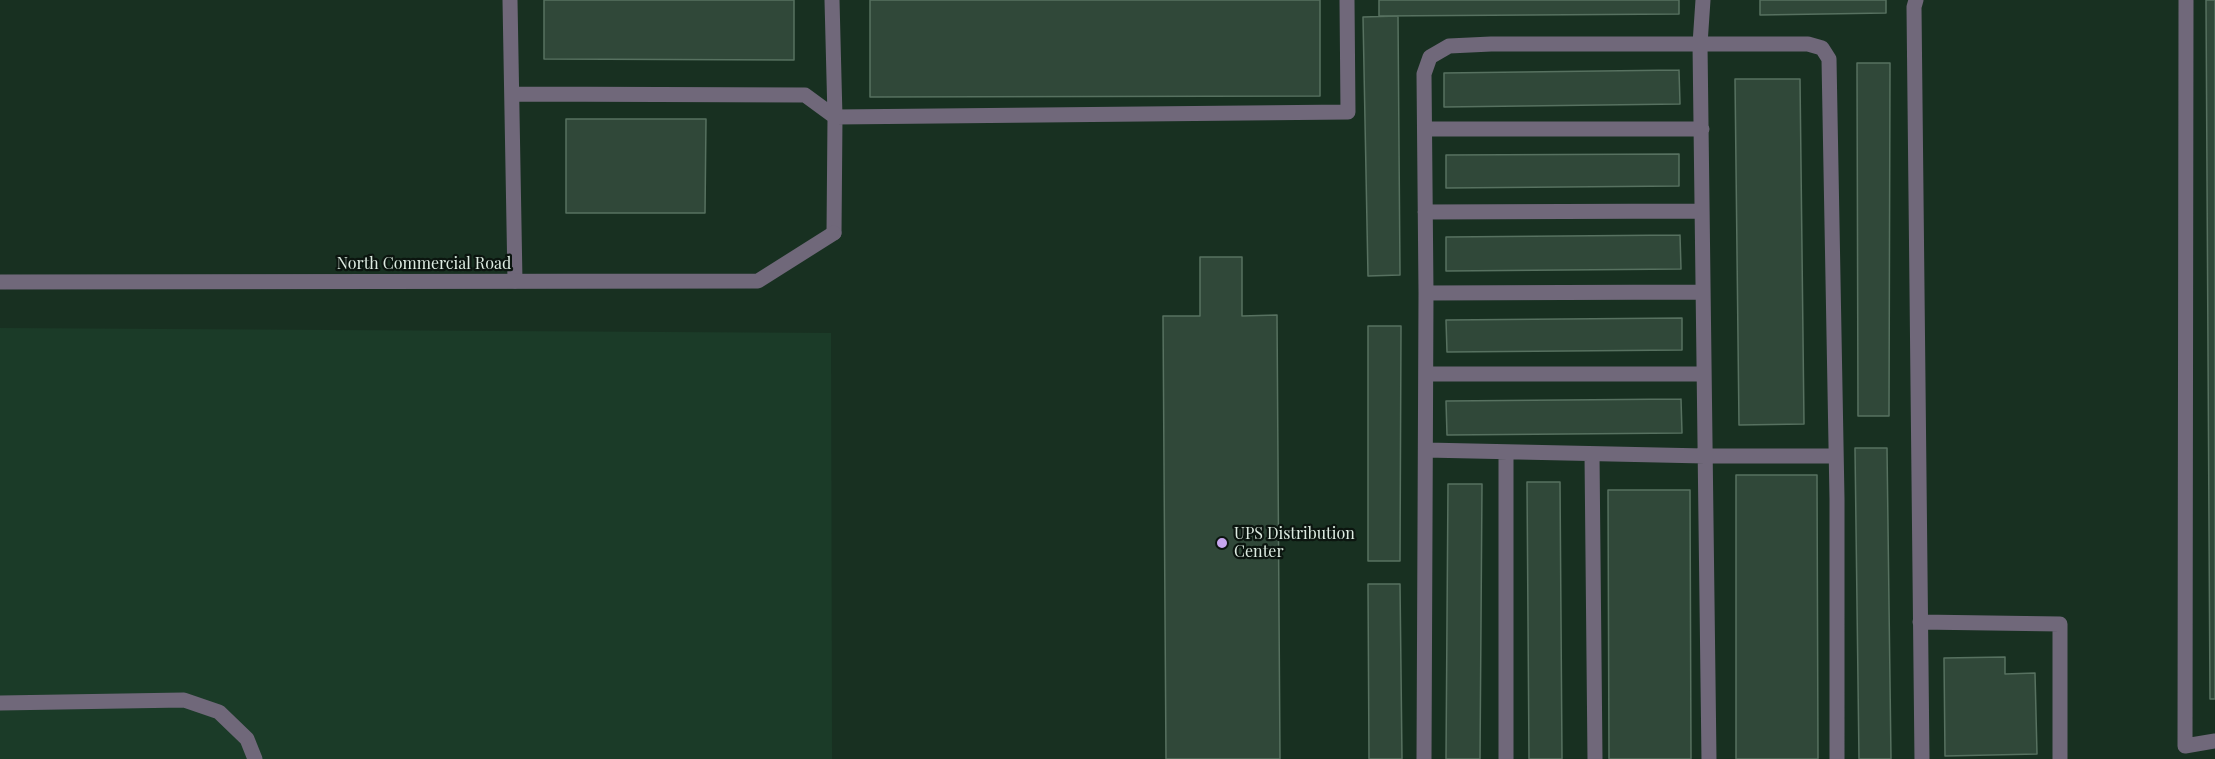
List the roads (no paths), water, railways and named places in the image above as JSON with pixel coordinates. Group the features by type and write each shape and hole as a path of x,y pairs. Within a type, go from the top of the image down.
{"street":[{"path":"510,0 515,281"},
{"path":"832,0 835,117"},
{"path":"512,94 805,95 835,117 1348,112 1347,0"},
{"path":"1703,0 1700,44 1708,759"},
{"path":"1916,0 1914,7 1922,759"},
{"path":"2186,0 2185,746 2215,741"},
{"path":"1424,759 1426,293 1424,74 1430,57 1449,46 1491,44 1808,44 1822,48 1829,59 1836,456 1837,759"},
{"name":"North Commercial Road","path":"0,282 759,281 834,233 835,117"},
{"path":"1425,129 1701,129"},
{"path":"1425,212 1702,211"},
{"path":"1426,293 1703,292"},
{"path":"1426,374 1704,374"},
{"path":"1426,450 1705,456 1836,456"},
{"path":"1506,452 1506,759"},
{"path":"1592,454 1595,759"},
{"path":"1920,622 2060,624 2060,759"},
{"path":"0,703 184,700 219,712 247,739 255,759"}],"place":[{"name":"UPS Distribution Center","path":"1222,543"}]}
